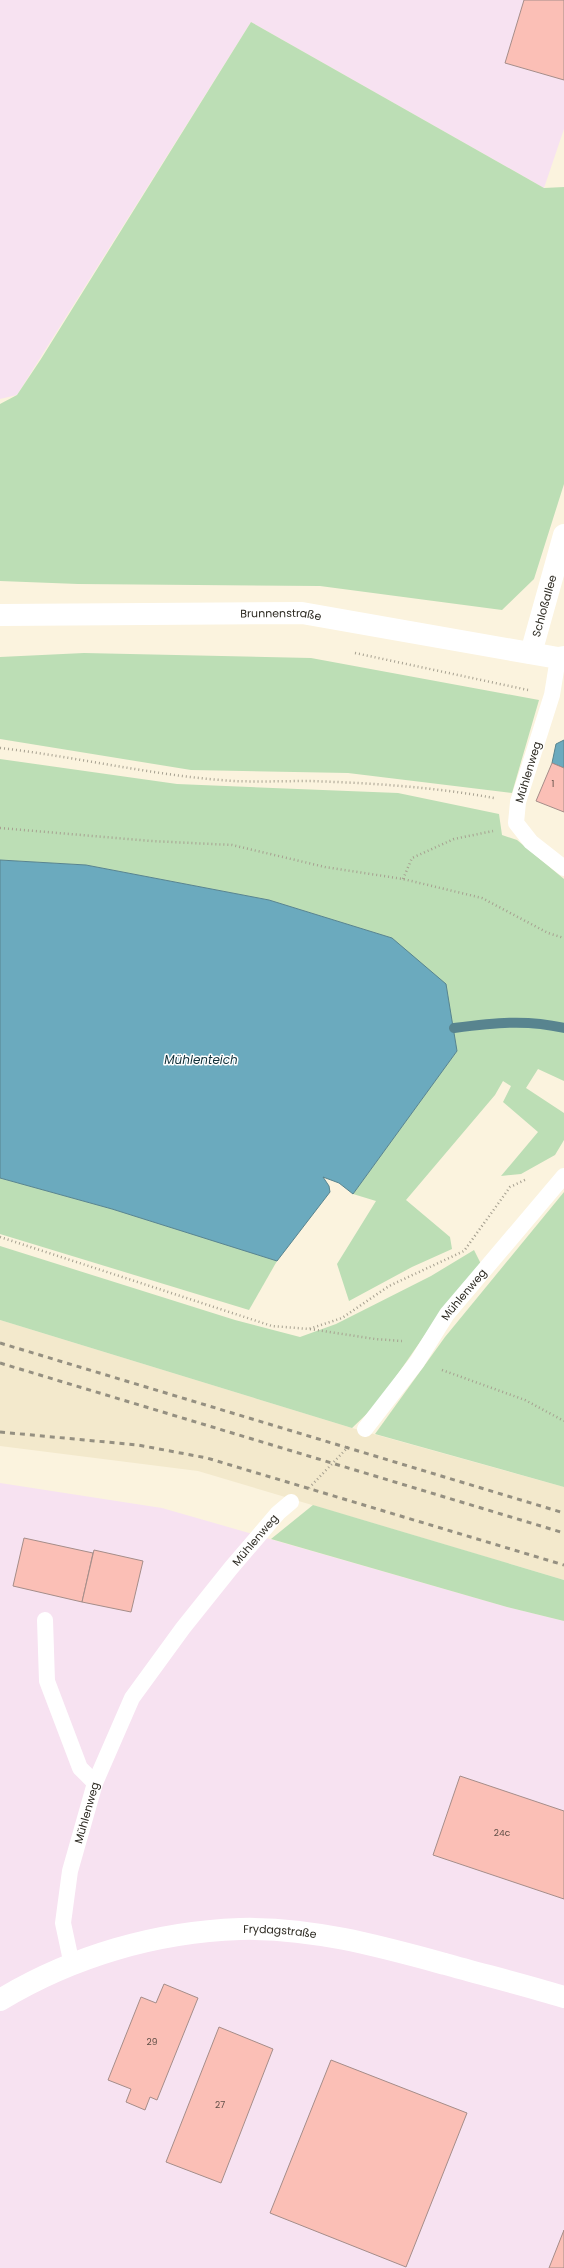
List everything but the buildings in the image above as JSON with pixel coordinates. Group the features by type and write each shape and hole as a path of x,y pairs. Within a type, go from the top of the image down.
{"street":[{"name":"Schloßallee","path":"531,654 564,535"},
{"name":"Brunnenstraße","path":"0,615 302,613 562,659"},
{"name":"Frydagstraße","path":"0,2000 72,1965 129,1944 183,1934 241,1929 304,1933 356,1941 564,1997"}],"lane":[{"name":"Mühlenweg","path":"516,823 518,802 562,659"},
{"path":"516,823 531,842 564,868"},
{"name":"Mühlenweg","path":"365,1428 417,1362 447,1314 563,1177"},
{"name":"Mühlenweg","path":"72,1965 63,1923 70,1871 95,1783 132,1698 183,1628 231,1568 278,1513 291,1502"},
{"path":"45,1620 47,1681 80,1768 95,1783"}],"path":[{"path":"347,651 552,695"},
{"path":"0,748 42,753 165,775 236,781 311,781 399,786 518,802"},
{"path":"403,879 412,858 454,839 497,831 516,823"},
{"path":"0,828 151,841 232,845 325,867 403,879 482,898 548,933 564,938"},
{"path":"309,1329 342,1318 390,1286 464,1251 510,1187 550,1167 563,1177"},
{"path":"0,1237 272,1326 309,1329 375,1339 430,1342"},
{"path":"417,1362 525,1400 564,1421"},
{"path":"291,1502 318,1480 365,1428"}],"shaded area":[{"path":"0,0 564,0 564,129 544,188 251,22 17,395 0,399"},
{"path":"0,1320 352,1428 564,1487 564,1580 198,1471 0,1446"},
{"path":"0,1483 162,1508 507,1607 564,1621 564,2268 0,2268"}],"green space":[{"path":"251,22 544,188 564,187 564,484 534,579 502,610 320,586 78,584 0,581 0,404 17,395 41,359"},
{"path":"84,653 311,658 539,700 512,793 348,773 191,770 0,739 0,657"},
{"path":"0,759 177,784 398,793 499,814 502,835 517,840 564,879 564,1081 538,1069 526,1088 564,1113 564,1140 555,1155 521,1174 501,1176 538,1132 503,1102 511,1086 503,1081 495,1095 406,1200 450,1237 452,1249 412,1267 349,1301 337,1264 376,1201 353,1194 457,1051 392,938 269,900 86,865 0,860"},
{"path":"0,1178 112,1209 277,1261 249,1310 0,1234"},
{"path":"564,1192 564,1487 375,1434 445,1337"},
{"path":"0,1246 235,1320 300,1337 336,1324 431,1276 474,1250 482,1266 445,1306 377,1404 352,1428 0,1320"},
{"path":"313,1505 564,1580 564,1621 507,1607 271,1539"}],"water":[{"path":"564,740 564,768 552,763 556,744"},
{"name":"Mühlenteich","path":"0,860 86,865 269,900 392,938 446,984 457,1051 353,1194 339,1183 323,1177 329,1186 330,1192 277,1261 112,1209 0,1178"}],"waterway":[{"path":"454,1028 496,1023 523,1023 550,1025 564,1028"}],"railway":[{"path":"0,1343 564,1513"},
{"path":"0,1363 564,1533"},
{"path":"0,1432 138,1445 207,1458 564,1565"}]}
